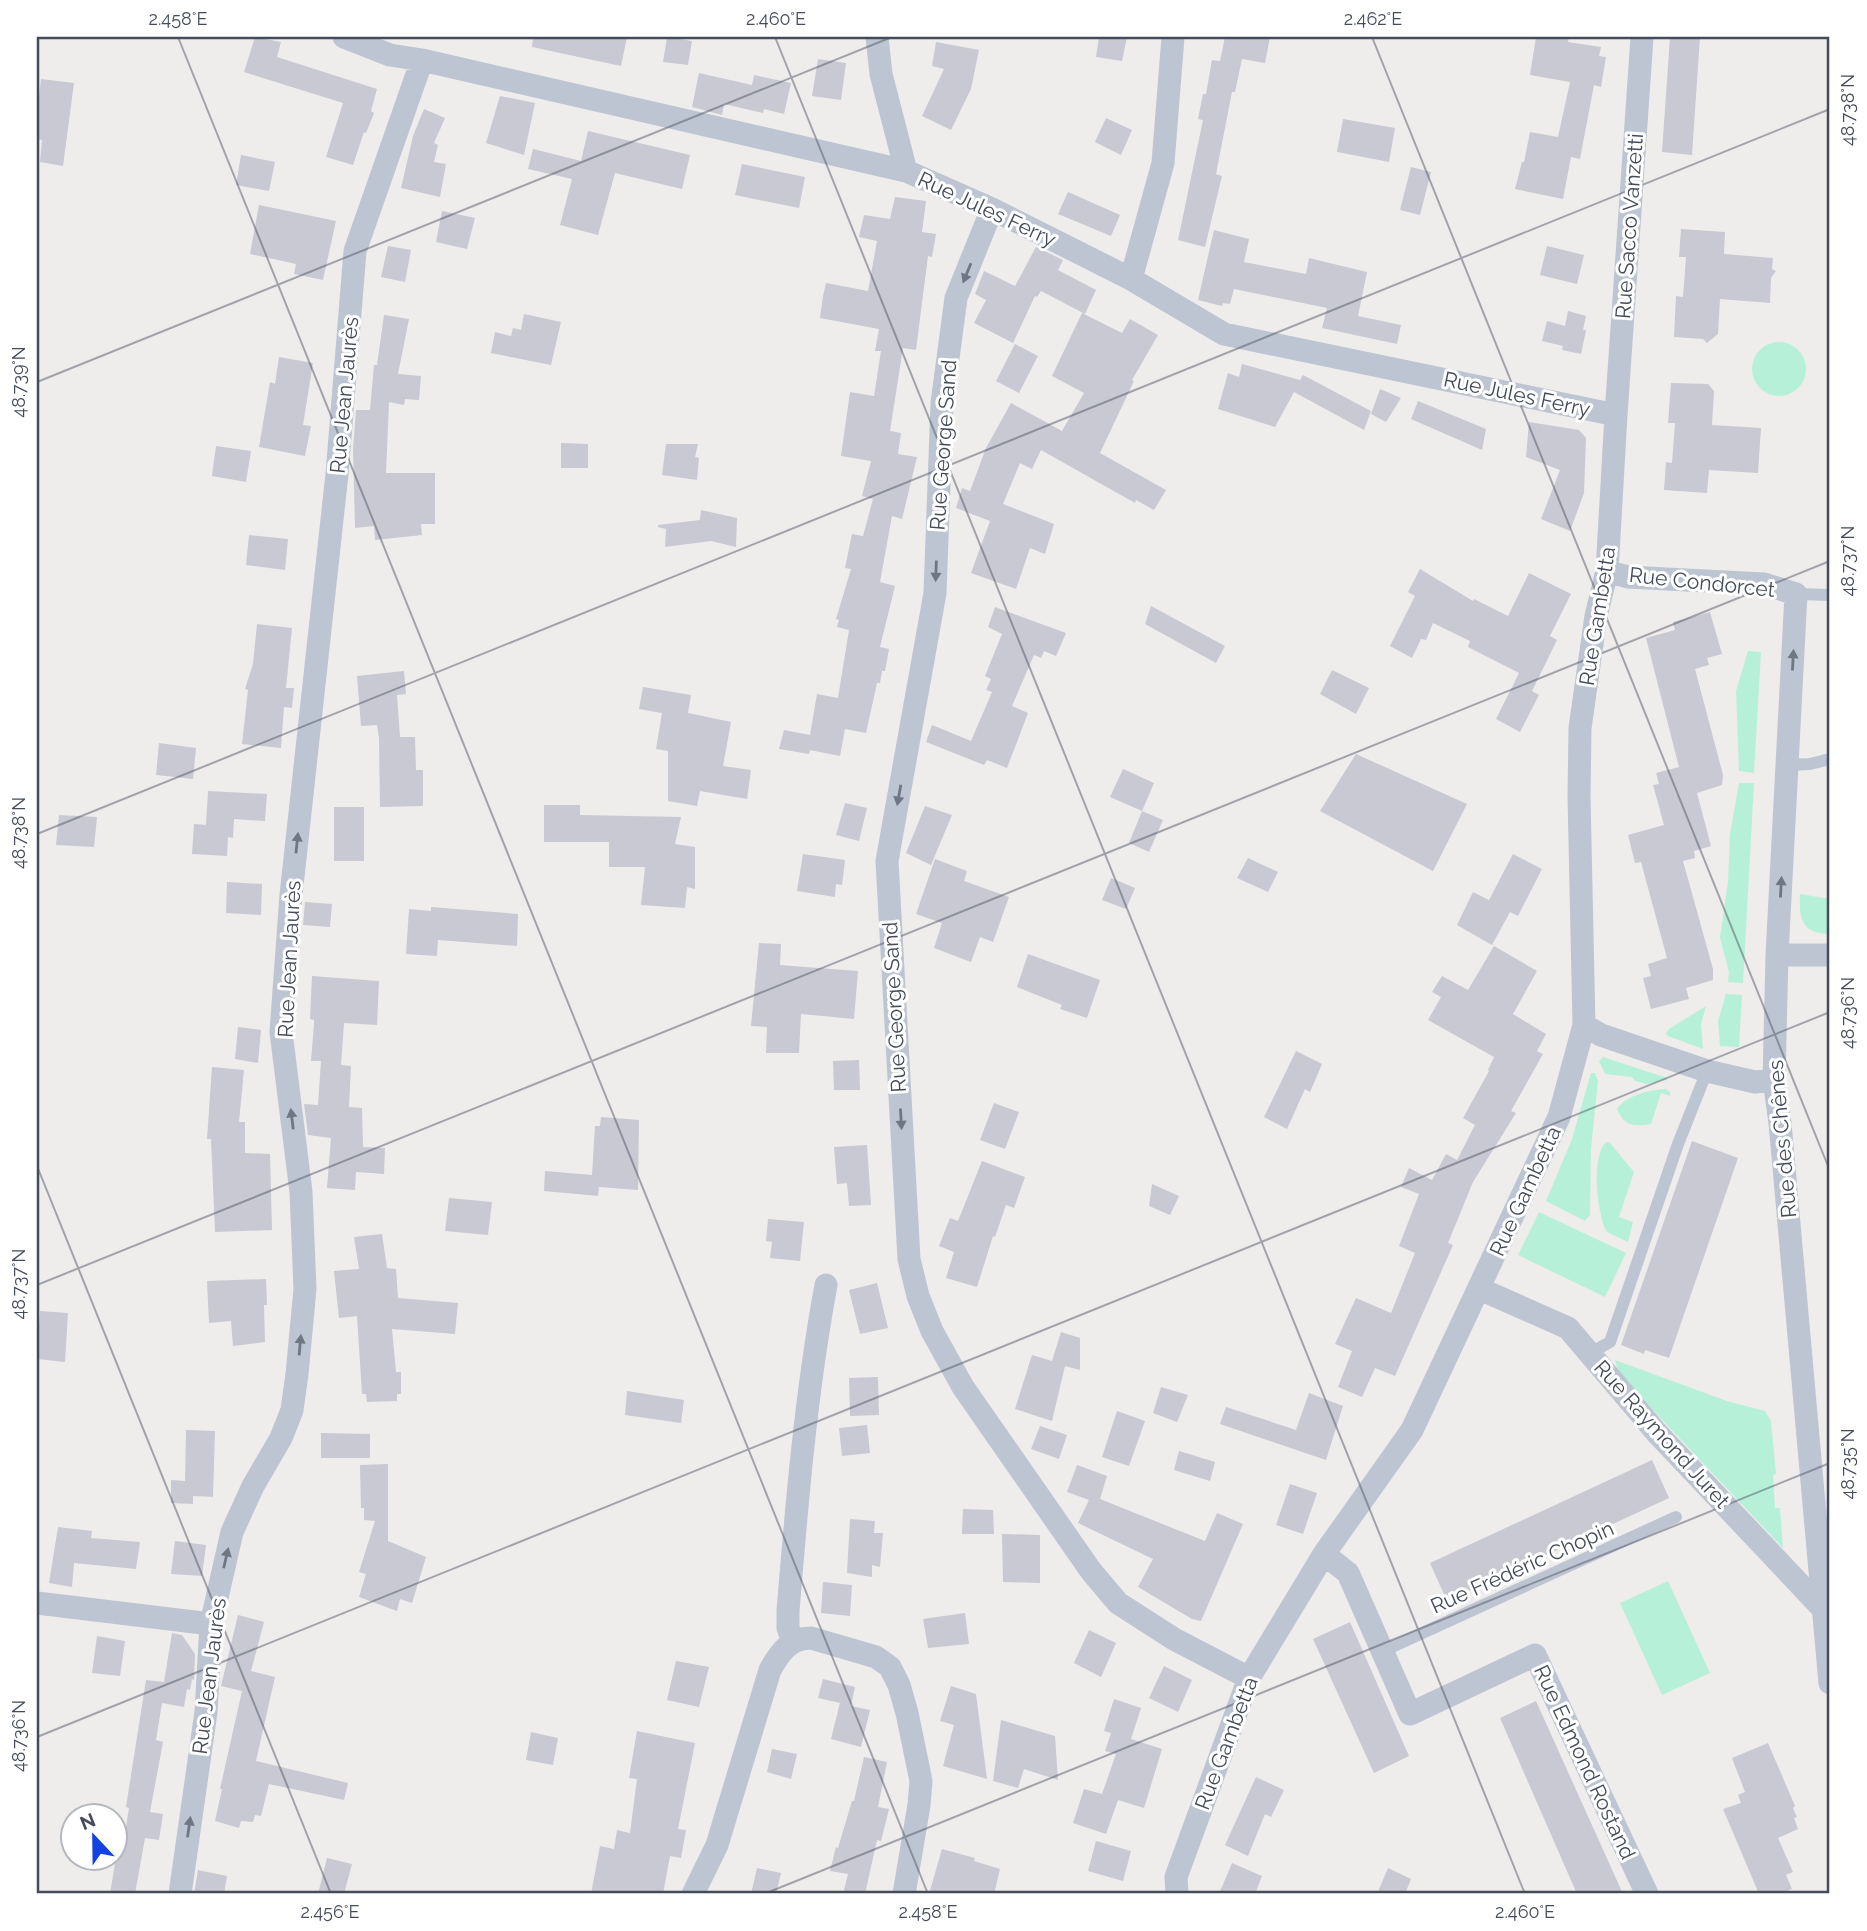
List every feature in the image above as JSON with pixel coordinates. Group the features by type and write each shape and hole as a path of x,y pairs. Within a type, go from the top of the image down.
{"street":[{"name":"Rue Jules Ferry","path":"344,37 383,46 422,60 906,172 992,209 1131,279 1224,334 1616,415"},
{"path":"877,37 881,74 906,172"},
{"path":"1131,279 1163,163 1173,37"},
{"name":"Rue Sacco Vanzetti","path":"1616,415 1642,37"},
{"name":"Rue Jean Jaurès","path":"180,1894 205,1712 211,1624 232,1532 253,1486 281,1438 292,1410 297,1374 305,1289 301,1206 281,1032 292,895 337,474 355,251 422,60"},
{"name":"Rue George Sand","path":"992,209 956,298 942,403 935,593 887,861 909,1259 918,1296 932,1331 963,1387 1091,1571 1118,1604 1174,1639 1249,1678"},
{"name":"Rue Gambetta","path":"1177,1894 1176,1877 1249,1678 1324,1555 1412,1430 1559,1116 1584,1025 1580,728 1597,616 1607,571 1616,415"},
{"name":"Rue Condorcet","path":"1607,571 1628,577 1763,584 1796,594"},
{"name":"Rue des Chênes","path":"1796,594 1777,955 1774,1080 1830,1683"},
{"path":"1777,955 1830,955"},
{"path":"1584,1025 1601,1035 1707,1071 1755,1082 1774,1080"},
{"path":"793,1642 788,1628 788,1611 799,1473 826,1285"},
{"name":"Rue Raymond Juret","path":"1480,1289 1568,1328 1657,1433 1824,1609"},
{"name":"Rue Edmond Rostand","path":"1324,1555 1348,1573 1410,1714 1535,1655 1647,1894"},
{"path":"37,1603 211,1624"},
{"path":"694,1894 718,1845 770,1670 793,1642 811,1638 876,1657 890,1667 899,1685 921,1782 904,1894"}],"lane":[{"path":"1796,594 1830,595"},
{"path":"1787,765 1810,764 1830,759"},
{"path":"1590,1353 1610,1342 1678,1144 1707,1071"},
{"name":"Rue Frédéric Chopin","path":"1383,1651 1676,1517"}],"green space":[{"path":"1779,342 1798,350 1806,369 1798,388 1779,396 1760,388 1752,369 1760,350"},
{"path":"1748,651 1761,652 1754,773 1739,771 1736,691"},
{"path":"1739,783 1754,783 1743,983 1728,982 1729,972 1720,938 1728,881 1730,834"},
{"path":"1800,894 1830,899 1830,934 1813,931 1804,923 1800,911"},
{"path":"1726,994 1742,995 1739,1047 1720,1046 1718,1021"},
{"path":"1706,1006 1701,1024 1703,1049 1668,1036 1666,1033 1669,1029"},
{"path":"1603,1057 1667,1080 1647,1084 1635,1081 1632,1077 1605,1074 1599,1061"},
{"path":"1591,1073 1595,1073 1598,1081 1591,1149 1590,1215 1585,1221 1546,1201 1572,1139"},
{"path":"1666,1089 1670,1096 1661,1093 1651,1124 1630,1124 1617,1109 1626,1100 1639,1094"},
{"path":"1607,1142 1634,1172 1619,1217 1633,1222 1628,1242 1607,1232 1600,1213 1598,1158"},
{"path":"1539,1212 1626,1253 1605,1297 1518,1255"},
{"path":"1615,1360 1727,1401 1765,1411 1771,1421 1776,1474 1773,1475 1775,1508 1780,1508 1783,1548 1619,1374"},
{"path":"1668,1581 1710,1673 1662,1695 1620,1603"}],"building":[{"path":"255,37 281,42 277,57 377,89 371,111 374,113 366,133 364,132 353,165 326,157 343,103 244,72"},
{"path":"533,37 627,37 621,66 532,47"},
{"path":"667,37 692,41 688,65 663,62"},
{"path":"1099,37 1127,37 1122,61 1096,57"},
{"path":"1225,37 1270,37 1265,63 1242,59 1235,92 1232,92 1216,174 1222,176 1205,247 1178,240 1203,120 1198,119 1203,94 1206,94 1212,60 1220,61"},
{"path":"1536,37 1569,37 1568,42 1601,47 1599,56 1606,57 1601,87 1594,85 1580,159 1571,157 1563,199 1515,189 1530,132 1558,137 1570,82 1530,75"},
{"path":"1670,37 1700,37 1692,155 1662,152"},
{"path":"936,42 979,50 971,89 951,130 922,116 944,69 932,66"},
{"path":"818,59 846,63 841,100 812,96"},
{"path":"699,73 752,85 754,75 791,83 784,114 764,109 763,113 724,104 722,115 692,107"},
{"path":"41,79 74,83 63,166 40,162 42,140 37,139 37,115"},
{"path":"500,96 535,103 524,155 486,143"},
{"path":"424,109 445,118 434,143 438,145 434,162 446,164 440,197 401,188 413,136"},
{"path":"1106,118 1132,130 1121,155 1095,142"},
{"path":"1343,119 1395,128 1389,162 1337,152"},
{"path":"588,131 690,155 682,189 615,173 598,235 560,225 572,179 528,169 533,149 581,161"},
{"path":"241,155 275,162 269,191 236,185"},
{"path":"742,164 805,177 799,208 735,195"},
{"path":"1411,167 1431,172 1420,215 1400,210"},
{"path":"1068,192 1120,215 1111,236 1058,214"},
{"path":"895,197 926,201 922,232 936,234 932,257 928,256 916,350 903,348 890,431 901,433 898,454 917,457 902,519 892,516 880,582 895,586 880,647 889,649 885,671 882,671 880,683 877,683 866,733 845,729 840,756 810,750 809,754 779,749 784,730 810,735 817,694 838,698 849,630 837,627 839,620 836,619 851,569 845,568 852,534 863,536 873,499 862,496 871,461 841,456 850,392 874,396 881,351 875,351 879,329 820,318 823,296 826,283 868,291 877,241 859,237 864,215 890,219"},
{"path":"259,205 336,221 323,280 294,274 296,264 250,254"},
{"path":"442,211 475,218 467,249 436,242"},
{"path":"1681,229 1725,232 1724,254 1773,258 1772,269 1776,271 1771,278 1770,303 1720,299 1718,334 1707,343 1703,339 1674,337 1676,296 1683,297 1686,257 1679,257"},
{"path":"1214,230 1249,239 1244,262 1306,274 1309,258 1367,272 1358,316 1401,325 1397,344 1322,328 1327,308 1234,289 1230,304 1223,303 1222,306 1198,300"},
{"path":"388,246 411,250 405,282 381,277"},
{"path":"1547,246 1584,255 1577,284 1540,275"},
{"path":"1036,247 1063,260 1058,270 1096,290 1085,314 1041,291 1035,296 1013,343 974,323 986,300 975,294 984,271 1015,286"},
{"path":"1568,311 1586,316 1581,354 1562,350 1563,346 1542,341 1547,321 1565,326"},
{"path":"1082,313 1122,333 1130,319 1158,335 1132,380 1134,381 1100,453 1166,490 1154,510 1136,500 1135,503 1041,450 1032,469 1020,463 1003,504 1054,524 1045,554 1030,548 1016,589 971,573 990,521 956,508 962,488 970,491 986,448 1011,403 1062,431 1084,393 1052,376"},
{"path":"524,314 561,322 551,365 491,353 495,332 511,336 513,328 521,330"},
{"path":"384,315 409,319 398,374 421,376 419,400 405,399 404,405 389,402 386,473 435,473 435,524 421,524 422,535 375,540 374,526 355,528 353,449 356,410 370,410 374,365 377,365"},
{"path":"1015,344 1038,356 1019,393 996,381"},
{"path":"279,357 313,363 303,425 311,426 305,456 259,447 270,382 275,384"},
{"path":"1242,364 1300,380 1303,375 1371,411 1364,430 1294,392 1275,427 1218,409 1228,373 1239,377"},
{"path":"1671,383 1708,384 1714,391 1712,425 1761,428 1758,473 1709,470 1707,493 1664,490 1666,462 1672,463 1675,423 1668,423"},
{"path":"1380,389 1401,398 1386,422 1371,414"},
{"path":"1418,401 1486,429 1482,450 1411,419"},
{"path":"1529,422 1579,430 1586,438 1584,493 1570,531 1541,519 1560,470 1526,457"},
{"path":"561,443 588,444 588,468 561,468"},
{"path":"666,444 698,444 695,457 699,458 697,480 662,475"},
{"path":"216,446 251,451 246,482 212,476"},
{"path":"701,510 737,518 736,547 711,541 665,547 666,529 658,525 700,520"},
{"path":"249,535 288,539 285,570 246,565"},
{"path":"1420,569 1473,601 1474,599 1508,616 1529,573 1571,594 1550,636 1557,640 1532,691 1539,695 1520,732 1496,719 1519,673 1468,647 1470,641 1433,623 1426,640 1421,639 1412,658 1390,646 1415,596 1408,592"},
{"path":"1151,606 1225,646 1216,663 1145,624"},
{"path":"995,607 1066,633 1056,656 1044,651 1041,658 1034,655 1012,706 1028,713 1007,768 987,760 984,765 926,742 932,725 971,741 992,692 986,690 991,679 985,676 1002,634 988,627"},
{"path":"1710,612 1722,654 1707,658 1709,665 1695,669 1723,775 1722,785 1697,793 1711,846 1694,851 1695,858 1683,861 1713,969 1713,980 1686,988 1689,999 1651,1009 1643,978 1651,976 1648,964 1667,958 1641,862 1635,863 1628,835 1664,825 1653,785 1659,784 1656,773 1679,767 1646,638 1675,630 1673,622"},
{"path":"257,624 292,628 286,688 294,688 292,708 284,707 281,748 242,744 248,690 245,689 253,664"},
{"path":"1332,670 1369,688 1356,714 1320,694"},
{"path":"404,671 406,694 397,695 400,737 415,737 416,770 423,770 423,806 380,807 377,725 361,726 357,676"},
{"path":"643,687 691,695 688,713 731,722 723,766 751,770 747,799 700,791 697,806 668,801 668,751 656,749 662,713 639,709"},
{"path":"159,743 196,748 193,779 156,775"},
{"path":"1356,754 1467,804 1433,871 1320,811"},
{"path":"1123,769 1154,783 1142,811 1110,797"},
{"path":"208,791 267,794 265,821 234,819 233,838 228,837 227,856 192,854 194,824 206,825"},
{"path":"845,803 867,808 859,841 836,835"},
{"path":"544,805 580,805 580,815 681,817 675,844 695,847 695,889 687,887 685,908 641,905 645,867 609,867 609,842 544,842"},
{"path":"925,806 952,815 931,865 906,853"},
{"path":"334,807 364,807 364,861 334,861"},
{"path":"1142,811 1163,820 1149,852 1129,843"},
{"path":"59,815 97,817 94,847 56,845"},
{"path":"803,854 845,860 842,885 836,884 835,897 797,891"},
{"path":"1513,854 1542,869 1518,916 1510,912 1492,945 1457,925 1473,892 1489,900"},
{"path":"1248,858 1278,872 1268,892 1237,878"},
{"path":"935,859 967,871 964,881 1009,897 993,942 980,937 971,962 934,948 942,923 916,914"},
{"path":"1111,878 1135,888 1126,909 1102,900"},
{"path":"227,882 262,884 261,915 226,913"},
{"path":"305,902 332,904 330,927 303,925"},
{"path":"431,907 518,914 517,946 438,940 437,956 406,954 409,909 431,911"},
{"path":"759,943 781,944 780,965 858,971 854,1019 801,1014 799,1053 766,1053 767,1027 751,1026"},
{"path":"1494,946 1537,971 1513,1014 1546,1034 1537,1051 1543,1054 1511,1111 1516,1113 1473,1182 1448,1243 1453,1245 1395,1376 1375,1368 1362,1397 1338,1387 1352,1351 1335,1344 1356,1298 1391,1313 1415,1253 1399,1246 1419,1194 1401,1187 1409,1168 1432,1180 1446,1154 1457,1160 1475,1125 1463,1118 1494,1057 1428,1020 1441,997 1432,992 1442,976 1468,990"},
{"path":"1028,954 1100,980 1087,1018 1060,1009 1062,1005 1017,987"},
{"path":"312,976 379,981 377,1025 344,1023 341,1065 351,1066 349,1107 362,1108 363,1147 385,1148 384,1174 356,1172 355,1190 327,1188 331,1138 308,1135 304,1104 318,1105 321,1061 311,1061 314,1024 314,1020 310,1019"},
{"path":"238,1027 261,1030 258,1063 235,1059"},
{"path":"1296,1051 1322,1064 1310,1092 1305,1089 1287,1129 1264,1117"},
{"path":"859,1060 860,1090 834,1090 833,1061"},
{"path":"212,1067 244,1070 239,1122 245,1122 245,1153 270,1154 272,1230 215,1232 211,1139 207,1139"},
{"path":"994,1103 1019,1112 1005,1149 980,1140"},
{"path":"601,1117 639,1120 638,1190 599,1187 598,1196 544,1191 545,1171 592,1175 595,1126 600,1126"},
{"path":"1692,1141 1738,1158 1669,1358 1645,1350 1644,1354 1621,1345"},
{"path":"867,1145 871,1205 849,1206 847,1183 837,1184 834,1147"},
{"path":"982,1161 1025,1177 1014,1208 1006,1205 977,1287 946,1278 954,1252 939,1246 950,1218 958,1221"},
{"path":"1152,1184 1179,1196 1170,1215 1149,1206"},
{"path":"449,1198 492,1202 488,1235 445,1231"},
{"path":"768,1219 804,1222 800,1261 770,1258 772,1242 766,1241"},
{"path":"382,1234 387,1268 396,1269 398,1298 458,1303 455,1334 392,1329 396,1372 401,1372 401,1394 397,1394 397,1401 367,1402 366,1394 362,1394 357,1316 339,1318 334,1271 359,1269 354,1237"},
{"path":"266,1279 265,1342 233,1346 231,1321 209,1323 207,1281"},
{"path":"877,1283 888,1328 860,1334 849,1290"},
{"path":"40,1311 68,1313 65,1362 37,1359"},
{"path":"1061,1332 1080,1338 1080,1370 1065,1366 1052,1421 1015,1409 1032,1355 1052,1361"},
{"path":"878,1377 879,1415 850,1416 849,1378"},
{"path":"1161,1387 1188,1395 1177,1422 1153,1413"},
{"path":"627,1391 684,1400 681,1423 625,1415"},
{"path":"1309,1393 1343,1406 1326,1460 1220,1424 1226,1407 1296,1430"},
{"path":"1117,1411 1145,1421 1129,1466 1102,1457"},
{"path":"867,1425 870,1453 842,1456 839,1428"},
{"path":"1040,1426 1067,1435 1059,1459 1031,1449"},
{"path":"186,1430 215,1431 213,1497 193,1496 193,1504 171,1503 171,1480 185,1481"},
{"path":"321,1433 370,1434 370,1458 321,1458"},
{"path":"1179,1451 1215,1462 1210,1481 1174,1470"},
{"path":"1652,1460 1669,1498 1447,1601 1430,1563"},
{"path":"388,1464 388,1541 426,1557 412,1603 400,1599 397,1611 359,1597 366,1574 359,1572 375,1521 364,1520 364,1508 361,1508 360,1465"},
{"path":"1077,1465 1107,1476 1100,1499 1205,1541 1217,1513 1243,1524 1201,1621 1192,1619 1138,1587 1153,1559 1078,1523 1089,1500 1067,1492"},
{"path":"1290,1484 1317,1493 1303,1534 1276,1525"},
{"path":"963,1509 993,1510 994,1534 962,1534"},
{"path":"850,1519 875,1521 874,1533 883,1533 880,1567 872,1565 872,1577 847,1573"},
{"path":"58,1527 92,1531 91,1538 140,1542 136,1569 74,1563 72,1587 49,1583"},
{"path":"1002,1534 1040,1535 1040,1583 1003,1582"},
{"path":"175,1541 206,1545 202,1576 171,1574"},
{"path":"823,1582 852,1585 850,1616 821,1613"},
{"path":"965,1613 969,1644 928,1648 923,1619"},
{"path":"238,1615 264,1622 251,1671 275,1677 256,1761 348,1783 344,1800 269,1784 261,1816 255,1815 253,1822 241,1821 239,1828 215,1821 242,1691 221,1686"},
{"path":"1350,1622 1409,1756 1374,1773 1313,1639"},
{"path":"1089,1630 1116,1643 1101,1677 1074,1663"},
{"path":"172,1633 182,1635 195,1654 194,1680 192,1679 190,1690 187,1689 184,1707 162,1703 156,1740 163,1742 150,1812 163,1814 159,1840 145,1838 135,1894 110,1894 114,1871 130,1871 130,1801 127,1801 146,1680 164,1682"},
{"path":"97,1636 125,1641 120,1676 92,1673"},
{"path":"676,1661 709,1667 699,1707 667,1700"},
{"path":"1164,1666 1192,1680 1178,1712 1149,1698"},
{"path":"823,1679 855,1687 851,1706 870,1710 861,1747 831,1739 840,1703 818,1698"},
{"path":"951,1686 976,1694 987,1779 943,1766 954,1725 940,1721"},
{"path":"1114,1699 1141,1708 1131,1739 1162,1749 1144,1808 1118,1800 1106,1834 1073,1823 1084,1789 1102,1794 1116,1754 1105,1751 1111,1733 1104,1731"},
{"path":"1536,1701 1623,1894 1577,1894 1500,1718"},
{"path":"1001,1720 1055,1736 1058,1780 1024,1769 1018,1788 993,1781"},
{"path":"637,1731 695,1743 678,1829 686,1830 681,1858 670,1856 663,1894 591,1894 600,1846 614,1849 617,1830 630,1833 637,1779 629,1778"},
{"path":"531,1732 558,1738 553,1765 526,1760"},
{"path":"1768,1743 1795,1806 1793,1808 1797,1817 1794,1818 1798,1829 1778,1838 1793,1872 1786,1875 1792,1889 1780,1894 1759,1894 1723,1809 1741,1803 1738,1795 1745,1792 1732,1758"},
{"path":"772,1749 797,1754 791,1779 767,1772"},
{"path":"864,1757 887,1762 878,1807 889,1809 881,1841 877,1840 865,1894 843,1894 848,1874 830,1871 836,1847 838,1848 854,1801"},
{"path":"1256,1777 1284,1790 1271,1817 1265,1814 1248,1856 1225,1845"},
{"path":"1096,1841 1131,1851 1123,1881 1088,1871"},
{"path":"942,1849 975,1858 974,1861 1000,1869 994,1894 929,1894"},
{"path":"327,1858 352,1864 344,1894 318,1894"},
{"path":"1232,1863 1262,1876 1255,1894 1219,1894"},
{"path":"757,1868 781,1873 776,1894 751,1894"},
{"path":"1388,1868 1411,1879 1405,1894 1377,1894"},
{"path":"198,1870 227,1876 224,1894 194,1894"}]}
